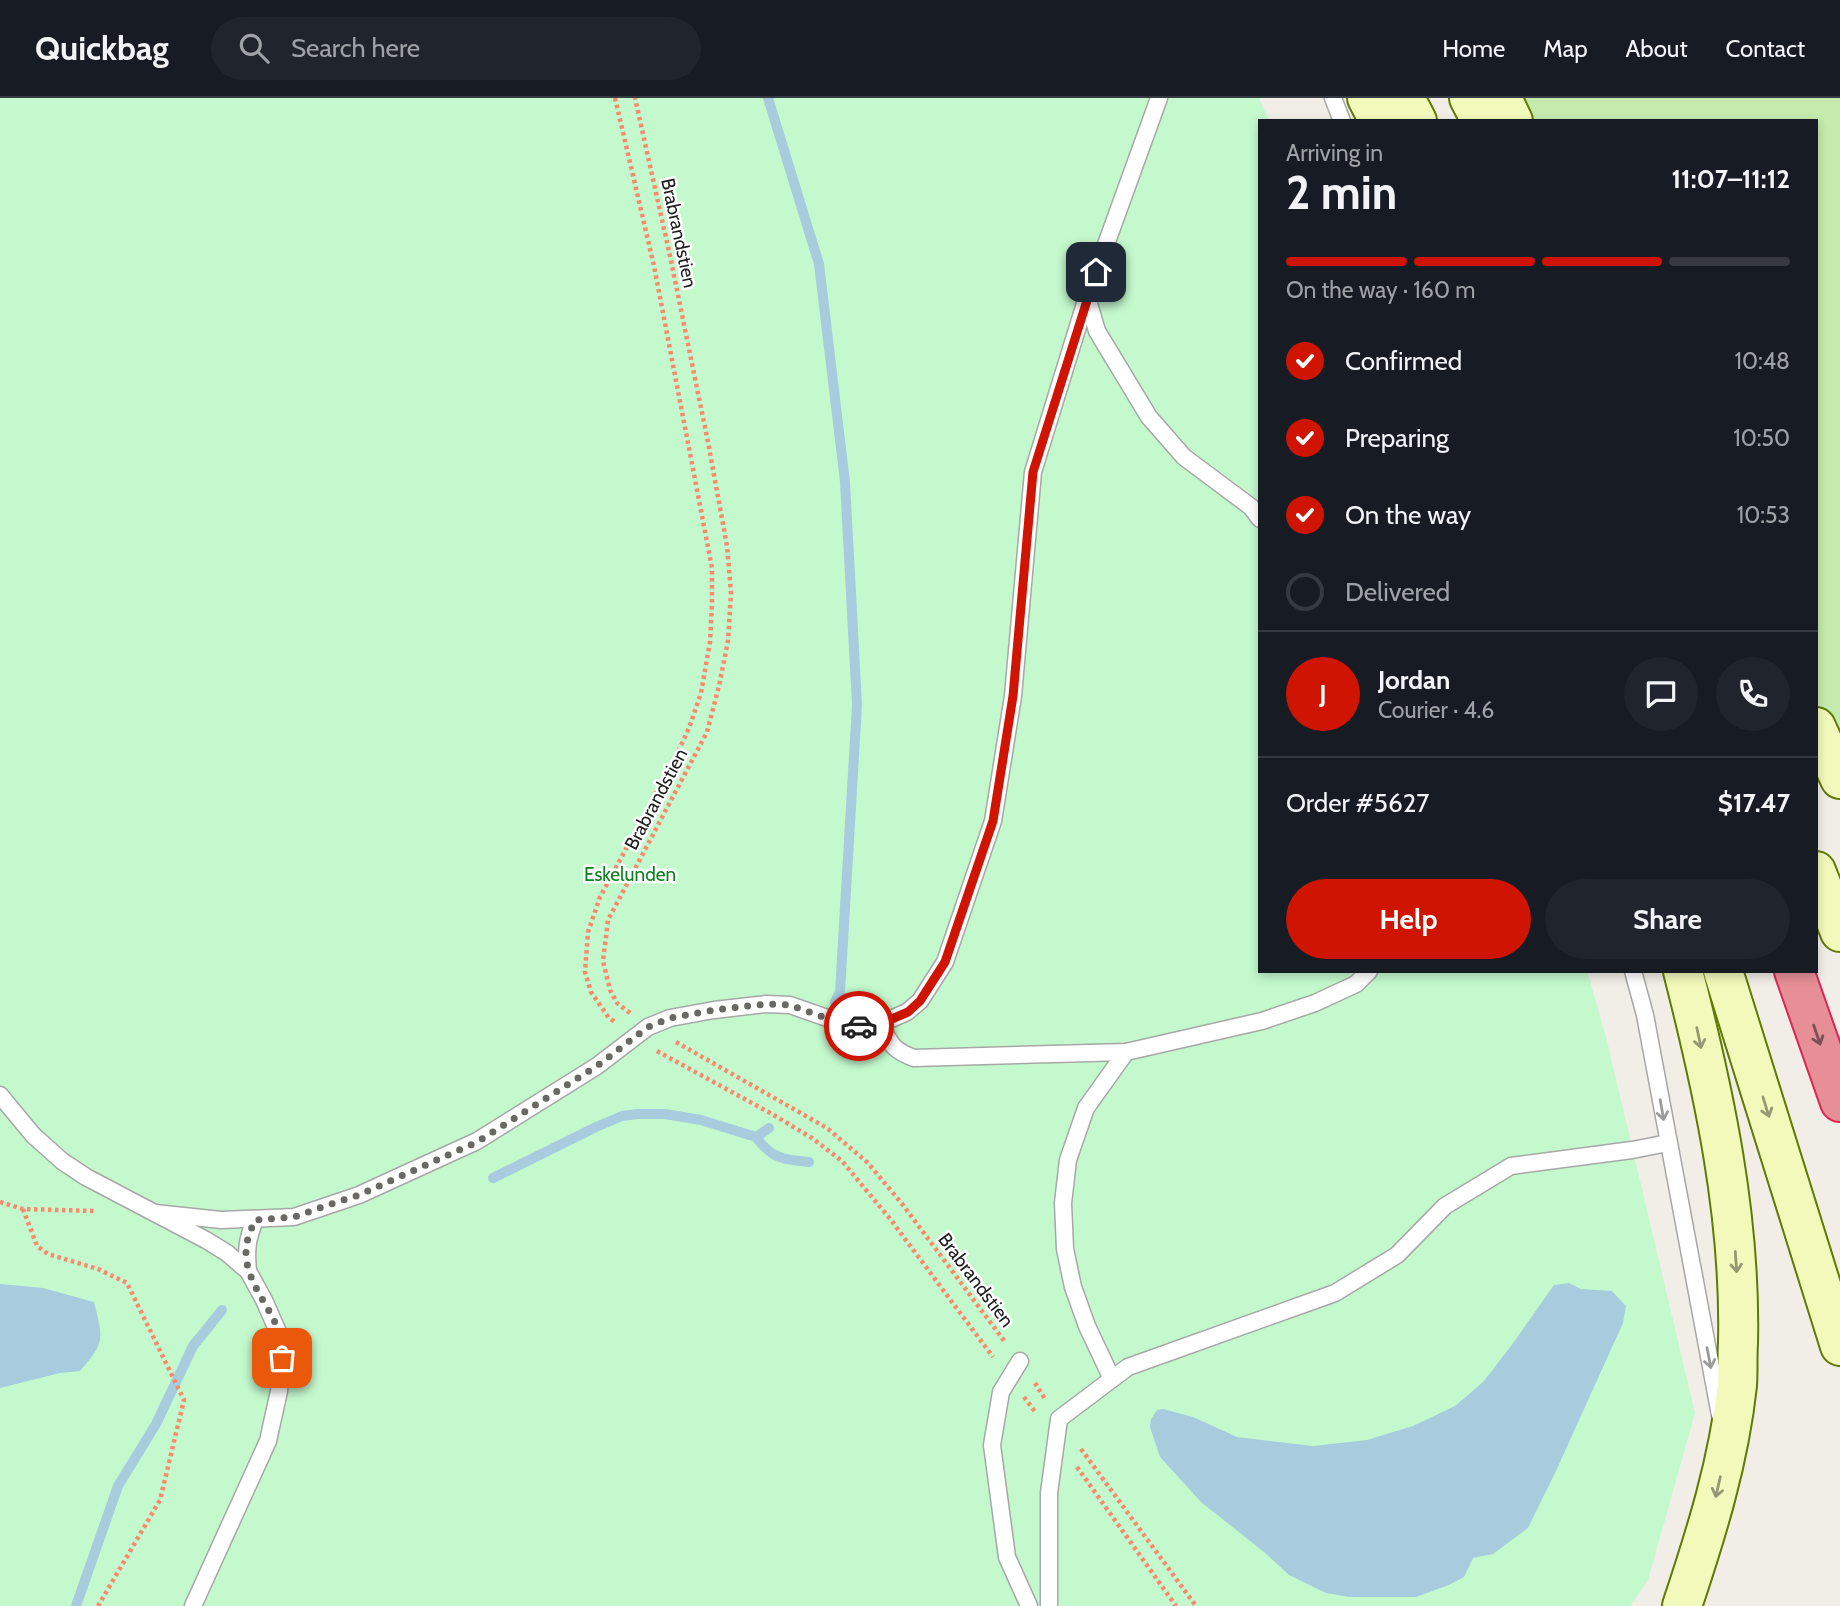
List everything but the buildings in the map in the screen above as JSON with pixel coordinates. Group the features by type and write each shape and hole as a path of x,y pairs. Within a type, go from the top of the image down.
{"highway":[{"path":"1795,973 1840,1102"}],"main road":[{"path":"1367,98 1378,119"},
{"path":"1405,98 1416,119"},
{"path":"1469,98 1480,119"},
{"path":"1502,98 1512,119"},
{"path":"1818,731 1840,779"},
{"path":"1818,876 1840,932"},
{"path":"1682,1606 1710,1520 1727,1450 1737,1384 1739,1304 1731,1206 1708,1079 1683,973"},
{"path":"1724,973 1840,1346"}],"lane":[{"path":"155,1213 221,1220 255,1220 294,1217 346,1199 477,1142 597,1066 648,1027 670,1018 766,1004 790,1005 853,1027 880,1024 908,1012 920,1001 945,962 993,821 1013,696 1033,472 1087,297 1159,98"},
{"path":"1333,98 1341,119"},
{"path":"1087,297 1097,331 1149,417 1184,457 1251,507 1258,516"},
{"path":"880,1024 892,1047 914,1058 1126,1052 1262,1021 1356,984 1368,973"},
{"path":"1634,973 1645,1015 1727,1450"},
{"path":"1112,1379 1087,1326 1073,1287 1065,1249 1063,1203 1068,1160 1086,1108 1126,1052"},
{"path":"0,1096 33,1135 62,1161 86,1177 227,1253 248,1271 282,1342 279,1391 268,1440 193,1606"},
{"path":"1049,1606 1049,1493 1059,1419 1128,1367 1335,1293 1397,1255 1445,1206 1511,1166 1668,1143"},
{"path":"248,1271 248,1236 255,1220"},
{"path":"1020,1361 1001,1392 992,1445 1007,1557 1029,1606"}],"path":[{"path":"615,98 654,266 712,568 712,592 710,642 701,693 689,728 600,897 588,932 585,972 591,992 610,1018 634,1038 772,1114 812,1138 842,1161 891,1220 1057,1439 1176,1606"},
{"name":"Brabrandstien","path":"635,98 708,442 727,546 731,593 728,640 707,732 608,920 603,961 610,990 617,1003 648,1027 827,1128 868,1163 903,1205 1020,1361 1059,1419 1196,1606"},
{"path":"0,1202 23,1209 102,1212"},
{"path":"23,1209 37,1246 48,1254 98,1269 127,1283 184,1400 160,1500 98,1606"}],"green space":[{"name":"Eskelunden","path":"0,98 1259,98 1268,119 1258,119 1258,973 1588,973 1606,1037 1695,1413 1648,1580 1630,1606 0,1606"},
{"path":"1516,98 1840,98 1840,748 1818,704 1818,119 1527,119"}],"water":[{"path":"1569,1283 1581,1289 1612,1291 1626,1306 1623,1323 1528,1528 1493,1554 1473,1558 1464,1577 1449,1585 1416,1597 1349,1597 1326,1593 1289,1575 1201,1502 1160,1457 1150,1427 1151,1419 1157,1410 1163,1409 1193,1417 1237,1437 1313,1446 1367,1440 1413,1426 1455,1406 1483,1382 1554,1285"},
{"path":"0,1284 43,1288 94,1302 100,1339 94,1353 80,1371 60,1373 0,1388"}],"waterway":[{"path":"768,98 819,264 845,482 857,705 840,992 835,1002"},
{"path":"493,1178 622,1116 665,1114 701,1120 756,1137 769,1128"},
{"path":"756,1137 773,1154 809,1162"},
{"path":"76,1606 118,1486 156,1424 193,1346 222,1310"}],"way so far":[{"path":"282,1358 282,1342 248,1271 248,1236 255,1220 294,1217 359,1195 477,1142 597,1066 648,1027 670,1018 766,1004 790,1005 853,1027 859,1026"}],"route":[{"path":"859,1026 880,1024 908,1012 920,1001 945,962 993,821 1013,696 1033,472 1096,272"}]}
